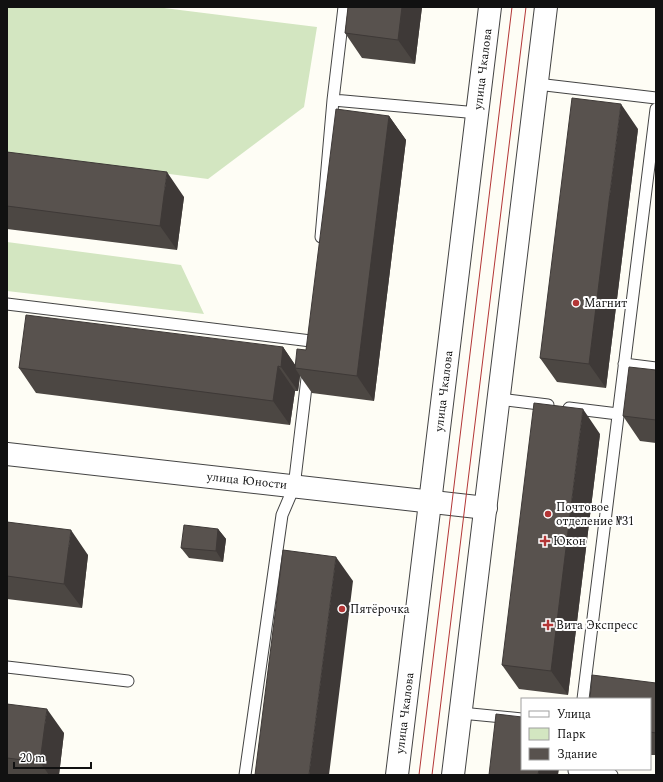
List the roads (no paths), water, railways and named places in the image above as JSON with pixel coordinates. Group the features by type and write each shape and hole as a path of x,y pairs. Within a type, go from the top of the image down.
{"street":[{"name":"улица Чкалова","path":"397,775 490,7"},
{"path":"454,775 546,7"},
{"name":"улица Юности","path":"7,454 486,508"}],"lane":[{"path":"319,250 333,100 344,7"},
{"path":"537,84 656,98"},
{"path":"333,100 478,113"},
{"path":"583,698 624,364 653,152 656,109"},
{"path":"7,304 311,345 294,486 282,515 245,775"},
{"path":"624,364 656,368"},
{"path":"499,399 618,414"},
{"path":"7,668 128,681"},
{"path":"461,713 521,720"},
{"path":"574,772 612,775"}],"tram line":[{"path":"419,775 512,7"},
{"path":"432,775 526,7"}],"place":[{"name":"Магнит","path":"576,303"},
{"name":"Почтовое отделение №31","path":"548,514"},
{"name":"Юкон","path":"545,541"},
{"name":"Пятёрочка","path":"342,609"},
{"name":"Вита Экспресс","path":"548,625"}]}
